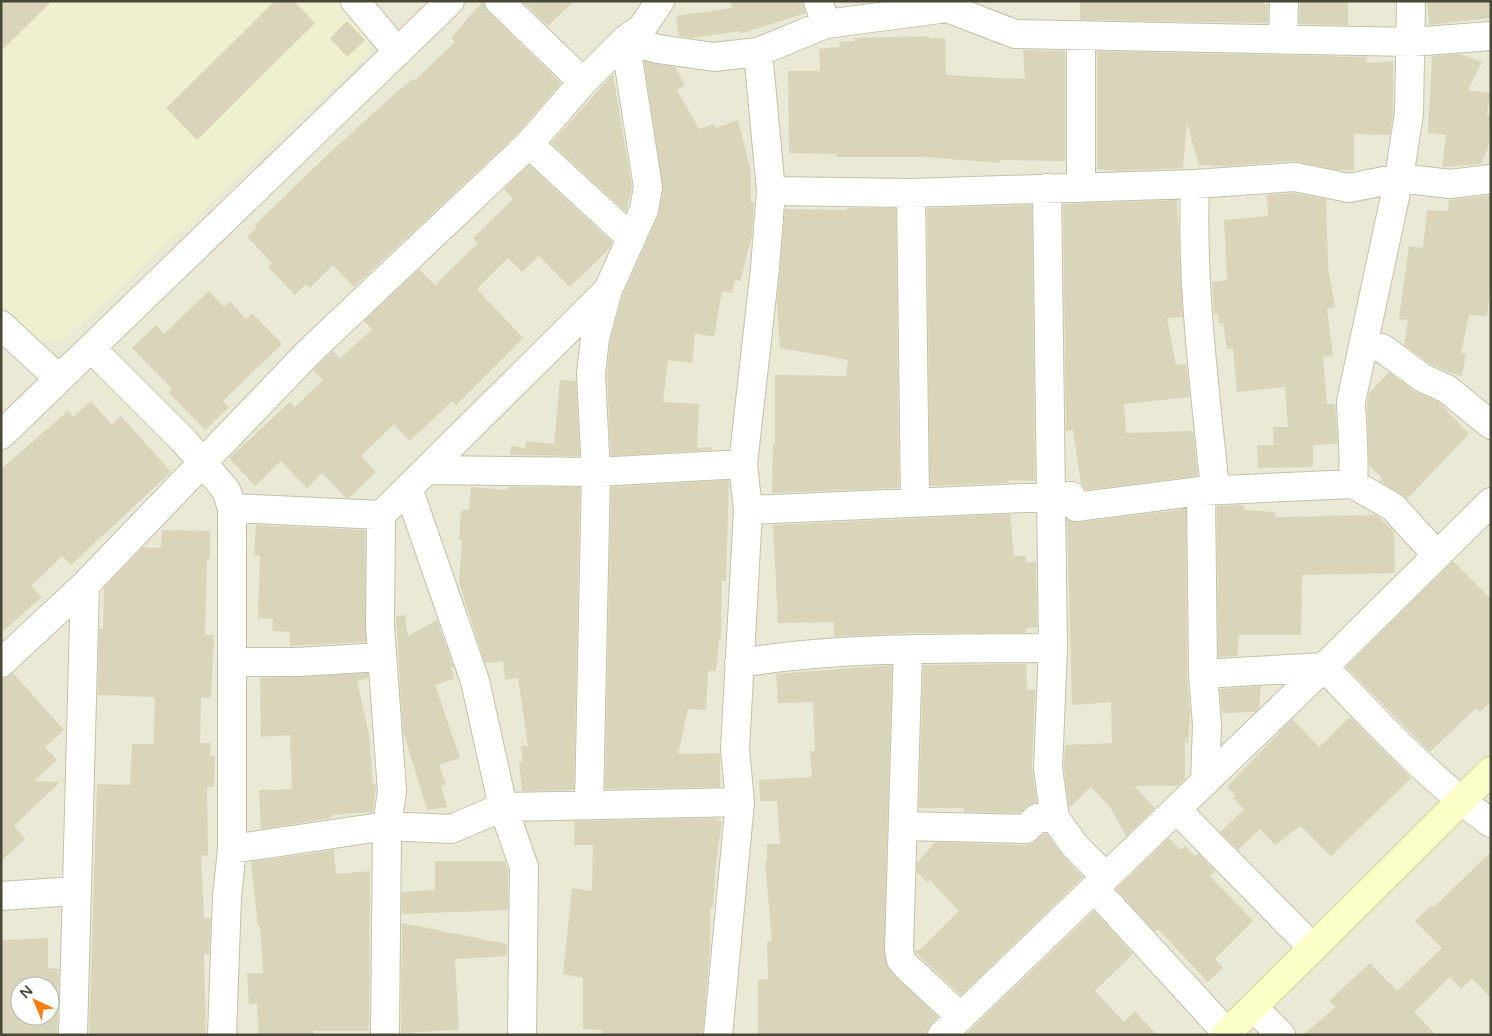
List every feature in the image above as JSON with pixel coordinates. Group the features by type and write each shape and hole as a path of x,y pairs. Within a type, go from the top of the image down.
{"street":[{"path":"355,1 398,52"},
{"path":"1,435 450,1"},
{"path":"499,1 583,82"},
{"path":"1,664 85,585 310,351 529,144 583,82 625,40 642,28 660,1"},
{"path":"1283,39 1284,1"},
{"path":"1353,484 1355,453 1351,402 1400,178 1409,113 1412,1"},
{"path":"625,40 658,50 714,56 758,52 822,13 951,5 1015,34 1412,42 1491,36"},
{"path":"1081,35 1081,188"},
{"path":"589,805 596,472 591,409 591,374 595,338 608,290 644,210 648,187 625,40"},
{"path":"718,1035 740,802 735,748 748,510 743,464 765,268 771,190 758,52"},
{"path":"529,144 631,238"},
{"path":"771,190 911,193 1195,184 1295,177 1350,188 1400,178 1450,184 1491,179"},
{"path":"1195,184 1194,253 1208,491 1202,674 1207,726 1205,782"},
{"path":"1047,188 1053,648 1048,769 1055,818 1099,882 1226,1034 1491,771"},
{"path":"911,193 915,502"},
{"path":"385,1035 388,826 392,791 381,657 381,515 608,290"},
{"path":"1,325 58,378"},
{"path":"1363,345 1382,348 1423,378 1447,389 1491,425"},
{"path":"91,348 184,441 226,490 232,508 234,662 232,849 227,896 222,1035"},
{"path":"418,479 743,464"},
{"path":"418,479 475,681 503,807 524,867 522,1035"},
{"path":"748,510 1071,496 1076,507 1208,491 1353,484 1393,508 1437,555"},
{"path":"908,649 899,949 901,960 951,1026 1052,932 1099,882 1324,667 1491,502"},
{"path":"232,508 381,515"},
{"path":"73,1035 75,891 85,585"},
{"path":"740,663 795,654 908,649 1053,648"},
{"path":"234,662 298,662 381,657"},
{"path":"1202,674 1324,667 1388,733 1460,801 1491,823"},
{"path":"232,849 388,826 451,829 503,807 740,802"},
{"path":"1176,809 1313,948"},
{"path":"904,826 1026,830 1037,818 1055,818"},
{"path":"1,896 75,891"},
{"path":"1253,1007 1281,1035"}],"shaded area":[{"path":"1,1 1491,1 1491,1035 1,1035"},
{"path":"1,1 349,1 366,18 370,53 64,340 37,341 1,304"}],"building":[{"path":"1,1 52,1 1,51"},
{"path":"275,1 294,1 315,23 197,140 166,108"},
{"path":"483,1 488,12 561,83 518,133 354,287 333,265 310,288 306,284 295,295 268,267 272,263 247,237 257,227 255,225 324,158 400,89 413,79 414,81 455,42 451,38"},
{"path":"522,1 574,1 548,26"},
{"path":"730,1 803,1 806,13 739,34 739,31 692,38 679,36 676,16 732,8"},
{"path":"1080,1 1264,1 1264,4 1268,4 1268,23 1080,20"},
{"path":"1348,1 1348,25 1299,24 1300,2"},
{"path":"1427,1 1491,1 1491,18 1429,25"},
{"path":"347,21 365,40 347,57 330,38"},
{"path":"929,36 929,38 945,38 946,75 1025,79 1023,50 1065,51 1065,161 1000,160 1000,163 926,157 837,157 837,154 789,153 788,71 820,71 819,49 840,47 839,42 855,41 854,38"},
{"path":"1097,51 1367,57 1367,63 1393,61 1393,112 1390,135 1354,134 1354,170 1337,170 1294,161 1227,166 1199,165 1187,123 1183,168 1120,171 1097,169"},
{"path":"1460,54 1482,62 1468,90 1490,93 1487,115 1491,115 1488,148 1481,164 1442,167 1446,135 1428,133 1432,56"},
{"path":"644,61 675,67 685,85 677,90 699,129 714,124 716,128 738,120 751,172 751,202 754,202 752,236 740,281 735,280 732,293 722,291 714,337 695,333 692,363 668,360 663,402 699,404 697,448 712,447 712,450 611,456 607,374 610,341 623,295 658,216 663,190"},
{"path":"613,74 632,187 626,212 551,143"},
{"path":"529,165 612,242 609,249 570,287 539,256 522,272 508,258 477,289 523,338 456,405 452,401 410,441 394,424 361,456 376,472 349,498 346,498 322,473 307,488 281,461 255,486 229,458 290,402 295,407 323,380 313,370 333,351 340,359 372,329 364,321 419,269 435,285 478,243 473,238 513,199 504,189"},
{"path":"1294,193 1326,199 1328,267 1335,307 1327,308 1333,356 1323,357 1327,404 1335,404 1338,444 1313,445 1313,467 1258,468 1257,445 1274,445 1273,427 1288,427 1285,387 1237,392 1233,348 1227,349 1223,323 1219,324 1218,314 1214,314 1212,282 1227,280 1224,220 1268,216 1267,195"},
{"path":"1491,195 1491,281 1487,316 1469,315 1461,353 1466,354 1462,376 1431,364 1404,345 1408,320 1399,319 1409,246 1423,248 1427,210 1448,211 1449,200"},
{"path":"1177,200 1183,317 1167,318 1176,365 1186,364 1190,397 1124,404 1126,433 1193,431 1198,476 1085,490 1081,484 1073,430 1066,431 1063,204"},
{"path":"1032,205 1035,481 1008,480 1009,483 930,486 927,208"},
{"path":"847,208 896,208 899,488 772,493 773,444 775,444 775,375 846,376 848,360 780,348 777,303 785,209 847,210"},
{"path":"209,291 224,307 230,301 246,319 252,313 282,344 223,401 229,407 205,430 169,393 172,389 132,348 156,325 164,334"},
{"path":"1389,372 1414,391 1439,402 1469,434 1407,499 1379,481 1382,478 1369,465 1367,403 1369,393"},
{"path":"560,380 576,381 580,456 510,455 511,446 525,448 526,441 554,444"},
{"path":"91,401 112,425 121,416 171,472 71,565 62,556 31,586 42,597 1,633 1,469 68,411 73,417"},
{"path":"729,480 726,581 722,581 721,639 719,639 716,671 708,671 706,710 688,709 678,754 720,753 720,787 605,789 611,487"},
{"path":"471,487 507,490 508,487 580,487 574,790 522,791 519,762 523,762 521,746 528,746 518,678 505,680 503,661 485,663 459,583 462,540 459,540 461,510 469,510"},
{"path":"1244,505 1244,510 1275,512 1275,517 1376,515 1394,531 1395,573 1302,575 1301,635 1239,635 1237,656 1218,657 1217,506"},
{"path":"1186,509 1187,674 1190,714 1188,744 1185,741 1185,779 1178,786 1134,786 1155,808 1126,836 1110,807 1091,787 1069,808 1064,768 1065,745 1112,743 1111,702 1072,705 1067,519 1078,522"},
{"path":"1010,514 1014,556 1026,556 1026,562 1036,562 1037,627 1026,628 1026,633 908,633 834,637 834,622 778,623 773,525"},
{"path":"256,525 365,530 366,642 290,646 290,632 272,631 273,619 258,618 260,555 254,555"},
{"path":"162,530 210,531 210,559 207,559 205,635 214,635 211,698 201,698 200,743 211,743 210,756 215,756 214,787 207,787 208,855 201,856 204,918 211,918 209,954 204,954 206,1035 89,1035 97,784 130,785 132,744 154,744 155,697 98,695 99,629 103,629 104,588 143,547 161,548"},
{"path":"1453,561 1491,599 1491,702 1480,712 1476,708 1430,752 1346,667"},
{"path":"405,615 408,636 437,620 454,668 451,668 454,679 435,685 460,758 439,765 446,784 441,786 447,807 427,810 403,731 396,616"},
{"path":"1026,664 1027,690 1035,690 1032,769 1037,802 1031,804 1020,813 962,812 965,808 919,808 923,665"},
{"path":"892,665 884,952 889,970 938,1017 931,1024 927,1035 758,1035 758,980 768,979 767,942 772,941 765,862 767,862 767,844 780,844 777,801 760,801 759,780 812,777 810,751 815,751 813,702 778,703 776,674"},
{"path":"13,673 64,730 45,747 57,760 34,781 60,782 14,826 25,839 1,861 1,678"},
{"path":"368,673 368,678 357,681 369,734 373,784 376,784 373,812 331,815 331,818 261,829 259,790 292,789 290,735 261,737 260,678"},
{"path":"1261,686 1259,708 1255,712 1222,713 1220,689"},
{"path":"1350,717 1411,778 1331,856 1300,826 1275,845 1260,829 1238,850 1220,832 1244,809 1233,798 1236,796 1227,787 1292,719 1319,747"},
{"path":"719,818 719,821 722,821 716,862 713,908 710,908 710,949 703,1035 602,1035 602,1030 583,1029 583,978 563,974 572,888 592,891 593,845 574,845 575,821"},
{"path":"1043,834 1047,834 1064,857 1083,877 961,995 915,950 920,950 959,911 930,880 928,883 917,873 917,863 935,842 1026,845 1032,843"},
{"path":"1169,838 1181,850 1185,846 1195,856 1198,853 1215,871 1210,876 1253,921 1215,959 1223,968 1208,982 1158,929 1155,932 1116,889"},
{"path":"334,850 336,874 370,871 369,1031 313,1031 313,1035 259,1035 257,1003 249,1004 247,973 263,973 260,925 258,926 251,862"},
{"path":"1491,852 1491,998 1472,978 1461,989 1450,977 1414,1012 1436,1035 1303,1035 1336,1007 1329,1001 1370,963 1397,991 1442,948 1415,921 1432,905 1434,907"},
{"path":"435,861 505,861 508,870 508,910 402,914 402,892 435,890"},
{"path":"1094,911 1133,954 1095,991 1124,1022 1135,1011 1157,1035 965,1035"},
{"path":"402,923 507,944 507,956 455,959 459,1030 401,1033"},
{"path":"48,938 48,968 59,969 59,976 10,976 10,1026 57,1026 57,1035 1,1035 1,940"}]}
